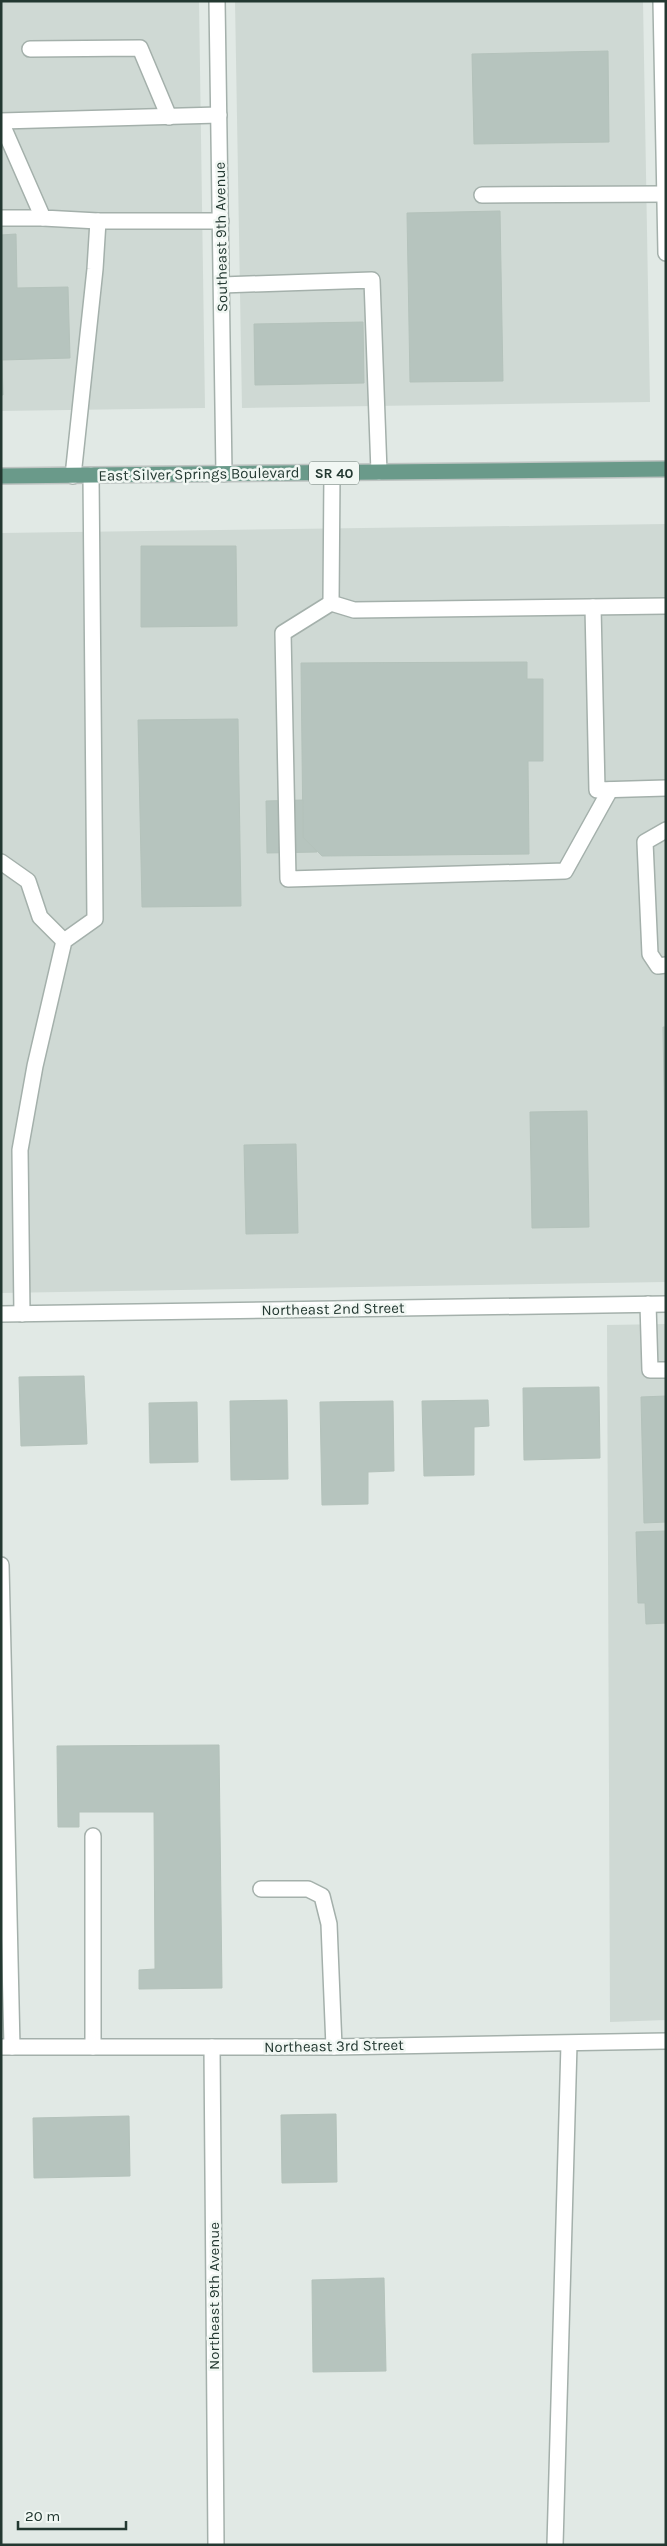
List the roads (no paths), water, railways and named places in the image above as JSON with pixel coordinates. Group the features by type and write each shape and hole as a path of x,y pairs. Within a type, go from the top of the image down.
{"main road":[{"name":"East Silver Springs Boulevard","path":"1,476 666,469"}],"street":[{"name":"Southeast 9th Avenue","path":"217,1 224,474"},
{"path":"661,1 666,253"},
{"path":"30,49 140,48 169,117"},
{"path":"43,218 1,122 219,115"},
{"path":"482,195 665,194"},
{"path":"1,218 43,218 98,222 220,220"},
{"path":"74,476 96,269 98,222"},
{"path":"222,285 372,280 378,472"},
{"path":"331,603 332,473"},
{"path":"22,1314 20,1150 35,1066 64,941 95,919 91,475"},
{"path":"610,790 565,871 288,878 283,633 331,603 354,610 666,606"},
{"path":"592,607 597,790 666,788"},
{"path":"666,830 645,842 650,954 658,966 666,965"},
{"path":"1,862 28,881 40,917 64,941"},
{"path":"648,1304 650,1370 666,1370"},
{"name":"Northeast 2nd Street","path":"1,1314 666,1304"},
{"path":"1,1565 7,2047"},
{"path":"92,1836 92,2047"},
{"path":"261,1889 308,1889 322,1896 329,1924 334,2046"},
{"name":"Northeast 3rd Street","path":"7,2047 212,2048 569,2044 666,2041"},
{"path":"554,2545 569,2044"},
{"name":"Northeast 9th Avenue","path":"212,2048 216,2545"}]}
